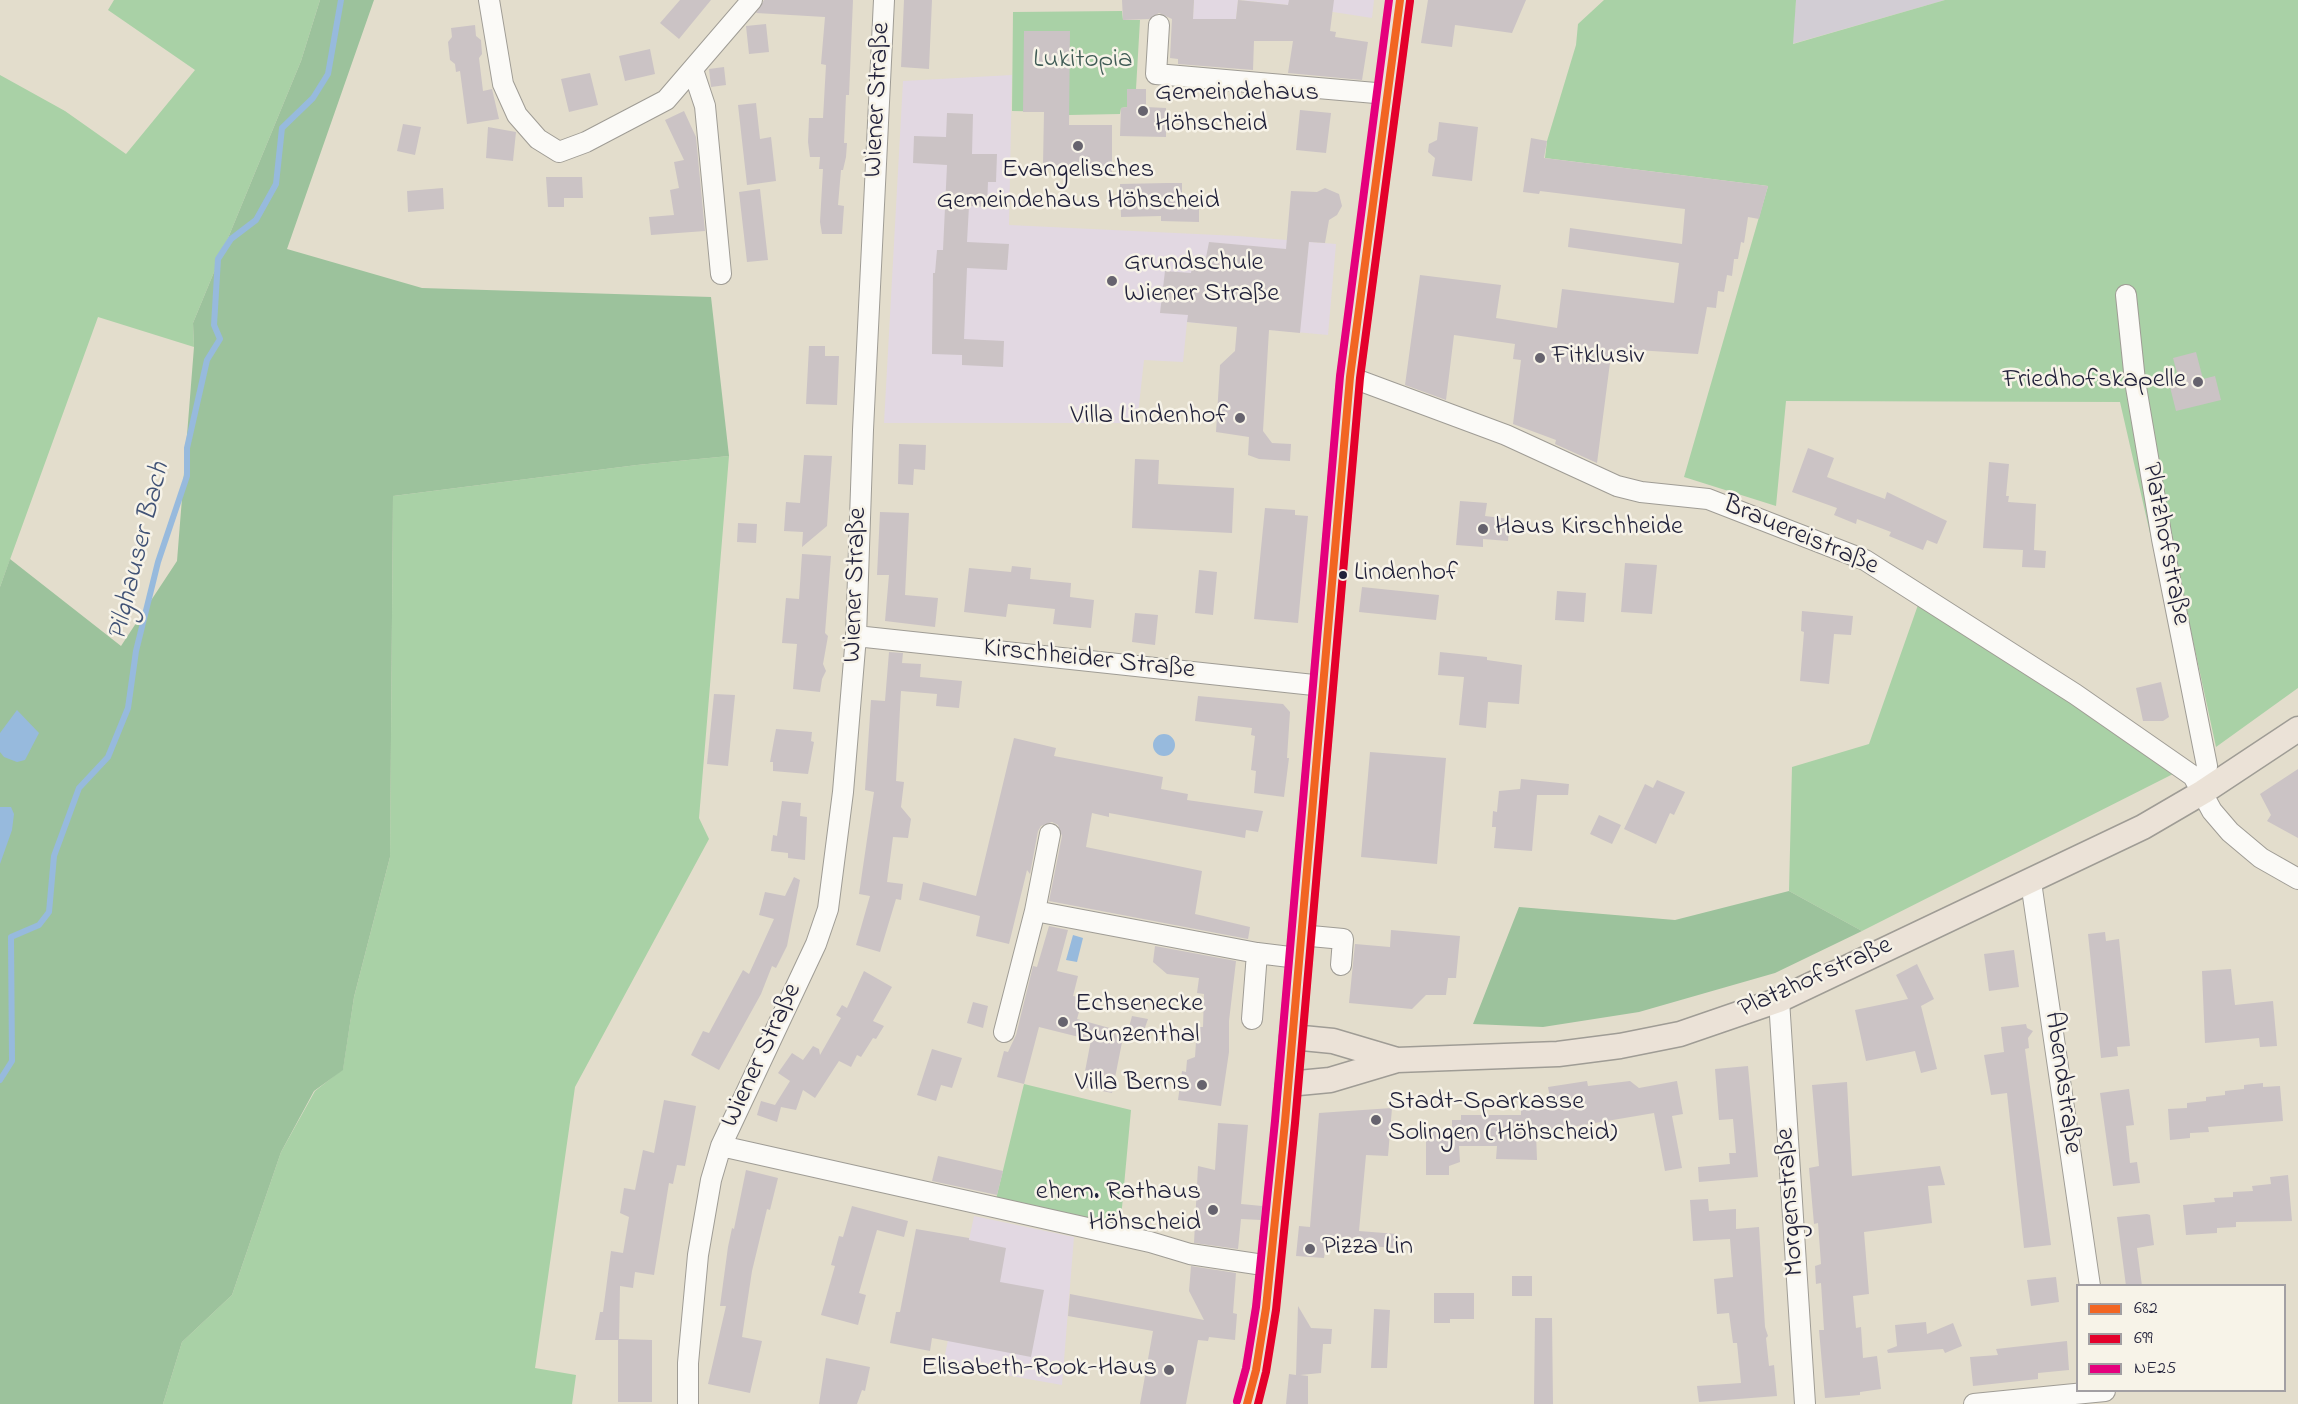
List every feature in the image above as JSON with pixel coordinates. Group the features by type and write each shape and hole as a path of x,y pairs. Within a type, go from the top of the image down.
{"main road":[{"path":"1247,1404 1256,1370 1270,1266 1350,377 1400,0"},
{"name":"Platzhofstraße","path":"1288,1084 1329,1080 1398,1060 1558,1054 1620,1046 1680,1034 1779,1000 2143,827 2203,792 2298,729"},
{"name":"Platzhofstraße","path":"1292,1037 1333,1041 1398,1060"}],"street":[{"path":"489,0 503,84 517,115 538,139 558,152 586,142 666,100 752,0"},
{"name":"Wiener Straße","path":"688,1404 688,1363 698,1255 711,1180 721,1146 816,944 828,909 843,792 856,636 863,430 884,0"},
{"path":"1159,26 1156,74 1387,94"},
{"path":"693,70 705,106 721,274"},
{"name":"Platzhofstraße","path":"2126,295 2129,346 2207,766 2203,792"},
{"name":"Brauereistraße","path":"1350,377 1506,435 1617,486 1718,501 1865,560 2085,701 2193,776 2212,811 2237,838 2261,858 2298,879"},
{"name":"Kirschheider Straße","path":"856,636 1323,686"},
{"path":"1004,1032 1035,911 1050,834"},
{"name":"Abendstraße","path":"2031,882 2090,1284"},
{"path":"1035,911 1257,953 1342,939 1341,965"},
{"path":"1252,1019 1257,953"},
{"name":"Morgenstraße","path":"1779,1000 1805,1404"},
{"name":"Wiener Straße","path":"721,1146 921,1193 1057,1221 1190,1254 1270,1266"},
{"path":"1974,1404 2095,1392"}],"shaded area":[{"path":"1194,0 1238,0 1236,19 1193,19"},
{"path":"1240,0 1374,0 1372,18"},
{"path":"1796,0 1945,0 1792,44"},
{"name":"Grundschule Wiener Straße","path":"1012,75 1009,225 1238,236 1336,244 1328,335 1187,322 1183,362 1144,360 1137,423 884,423 903,81"},
{"path":"974,1216 1074,1237 1062,1385 943,1364"}],"green space":[{"path":"114,0 320,0 301,61 193,323 194,347 98,317 0,587 0,75 65,111 126,154 195,70 108,10"},
{"path":"320,0 374,0 287,249 422,288 711,297 729,456 637,465 393,496 390,857 354,997 343,1070 314,1091 281,1152 232,1295 182,1342 163,1404 0,1404 0,587 10,559 121,646 177,561 194,347 193,323 301,61"},
{"path":"1604,0 1796,0 1793,44 1945,0 2298,0 2298,688 2216,747 2186,608 2168,612 2120,402 1786,401 1776,506 1684,477 1768,186 1545,158 1547,141 1576,45 1578,24"},
{"name":"Lukitopia","path":"1122,11 1123,20 1140,20 1136,89 1127,89 1127,107 1121,108 1120,114 1069,115 1068,112 1012,111 1013,12"},
{"path":"729,456 699,818 709,839 575,1087 535,1368 576,1375 572,1404 163,1404 182,1342 232,1295 281,1152 315,1091 343,1069 354,997 390,857 393,496 637,465"},
{"path":"1918,605 2169,766 2175,773 1862,931 1789,891 1792,767 1869,744"},
{"path":"1789,891 1862,931 1775,973 1639,1012 1543,1027 1473,1024 1519,907 1675,920"},
{"path":"1024,1084 1131,1110 1120,1229 996,1199"}],"water":[{"path":"17,710 39,733 25,760 17,762 4,757 0,752 0,733"},
{"path":"1164,734 1172,737 1175,745 1172,753 1164,756 1156,753 1153,745 1156,737"},
{"path":"0,807 11,807 14,814 12,830 0,864"},
{"path":"1073,935 1083,938 1077,962 1066,960"}],"building":[{"path":"680,0 711,0 679,39 660,23"},
{"path":"764,0 853,0 849,95 846,95 844,143 847,143 846,157 843,170 841,170 838,205 844,206 842,234 822,234 820,222 823,169 819,169 820,157 810,157 808,142 809,118 823,118 826,65 821,64 825,17 756,13"},
{"path":"904,0 932,0 929,69 901,67"},
{"path":"1122,0 1194,0 1193,19 1236,19 1238,0 1288,5 1289,0 1334,0 1330,31 1336,32 1335,37 1368,42 1362,80 1288,73 1293,41 1254,41 1253,70 1178,64 1178,59 1170,58 1172,19 1159,13 1149,19 1123,20"},
{"path":"1428,0 1526,0 1512,33 1455,25 1452,47 1421,43"},
{"path":"766,24 769,52 749,54 746,26"},
{"path":"475,25 476,36 481,40 482,54 479,58 483,91 492,89 499,119 467,124 460,71 456,72 455,64 450,60 448,42 452,37 451,28"},
{"path":"1024,31 1070,31 1069,125 1112,125 1112,173 1078,173 1078,166 1043,165 1044,112 1023,112"},
{"path":"650,49 655,74 625,81 619,56"},
{"path":"724,67 726,85 711,87 709,69"},
{"path":"590,73 598,105 569,112 561,79"},
{"name":"Gemeindehaus Höhscheid","path":"1127,89 1146,89 1146,107 1166,108 1166,137 1120,136 1121,108 1127,107"},
{"path":"756,103 760,139 771,137 776,181 747,185 738,105"},
{"path":"1300,110 1331,113 1326,153 1296,150"},
{"path":"684,111 696,137 705,231 651,235 649,217 674,215 670,190 679,188 674,162 684,160 665,120"},
{"path":"947,113 973,114 972,154 997,154 996,182 988,182 987,207 969,206 967,242 1009,244 1007,270 967,268 964,339 1004,341 1003,367 962,365 962,355 932,354 933,273 935,273 937,250 943,250 947,165 913,163 914,136 946,137"},
{"path":"1439,122 1478,127 1472,181 1432,176 1435,158 1428,152 1429,144 1437,140"},
{"path":"403,124 421,127 415,155 397,151"},
{"path":"488,127 516,132 513,161 486,158"},
{"path":"1531,138 1547,141 1544,158 1768,186 1759,219 1748,217 1744,243 1741,242 1738,259 1734,259 1732,276 1727,275 1724,292 1718,291 1716,308 1707,307 1698,354 1637,350 1636,359 1611,355 1597,463 1555,444 1556,440 1513,424 1521,360 1513,359 1515,344 1454,335 1446,400 1405,385 1420,275 1501,285 1496,318 1557,328 1562,289 1674,303 1679,263 1568,247 1570,228 1682,244 1685,209 1540,191 1539,194 1523,192"},
{"path":"546,177 582,177 583,198 564,198 564,207 548,207"},
{"path":"1182,183 1182,206 1199,206 1199,222 1161,221 1161,216 1121,217 1120,184"},
{"path":"443,188 444,209 408,212 407,191"},
{"path":"1325,188 1339,194 1342,206 1337,215 1329,220 1325,243 1309,242 1300,333 1269,330 1263,431 1272,443 1291,444 1290,461 1259,459 1248,455 1249,437 1216,432 1220,365 1235,351 1237,327 1187,322 1188,315 1160,313 1165,271 1191,273 1192,268 1204,268 1209,242 1286,249 1291,191 1317,192"},
{"path":"760,189 768,260 747,262 739,192"},
{"path":"809,346 825,346 825,356 839,356 837,405 806,404"},
{"name":"Friedhofskapelle","path":"2196,352 2203,379 2215,376 2221,400 2176,411 2170,387 2180,384 2173,358"},
{"path":"899,444 926,445 925,470 914,469 913,485 898,484"},
{"path":"1808,448 1834,458 1827,477 1885,499 1887,492 1947,521 1937,544 1927,540 1923,550 1889,536 1891,532 1857,519 1856,524 1834,515 1837,508 1792,492"},
{"path":"804,455 832,456 827,526 802,547 803,532 784,531 786,502 800,503"},
{"path":"1135,459 1159,460 1158,484 1234,488 1232,533 1132,528"},
{"path":"1989,462 2009,464 2006,496 2009,496 2008,502 2036,504 2034,550 2046,551 2045,568 2022,567 2023,550 1983,548"},
{"name":"Haus Kirschheide","path":"1460,501 1487,503 1485,516 1510,519 1508,541 1483,539 1483,547 1456,545"},
{"path":"1265,508 1295,510 1295,515 1308,516 1298,623 1254,619"},
{"path":"880,512 909,513 905,595 938,598 935,627 885,621 889,575 877,575"},
{"path":"738,523 757,524 756,543 737,542"},
{"path":"802,554 831,556 825,633 828,636 823,664 826,671 820,692 793,689 797,644 782,643 786,598 799,599"},
{"path":"1625,563 1657,565 1652,614 1621,612"},
{"path":"1012,566 1031,568 1030,579 1071,583 1070,597 1094,600 1091,628 1053,624 1055,609 1008,604 1006,617 964,612 969,568 1011,572"},
{"path":"1199,570 1217,572 1213,615 1195,613"},
{"path":"1362,587 1439,595 1436,620 1359,612"},
{"path":"1557,591 1586,593 1584,622 1555,620"},
{"path":"1802,611 1853,616 1851,635 1834,634 1829,684 1800,681 1804,632 1801,631"},
{"path":"1135,613 1158,615 1155,645 1132,642"},
{"path":"889,652 903,653 902,663 921,664 920,677 962,681 959,708 936,706 937,694 901,691 896,781 904,782 901,807 911,819 908,838 893,837 887,882 903,884 901,900 896,899 880,952 856,945 870,896 859,894 874,792 865,790 871,700 885,701"},
{"path":"1440,652 1487,657 1487,660 1522,665 1519,704 1488,702 1486,728 1459,725 1464,677 1438,675"},
{"path":"2161,682 2169,717 2163,721 2143,721 2136,688"},
{"path":"714,694 735,695 728,766 707,764"},
{"path":"1198,696 1283,704 1290,712 1287,758 1289,758 1284,797 1254,793 1256,771 1251,770 1255,736 1251,735 1252,728 1195,721"},
{"path":"776,729 812,732 811,741 814,742 808,774 773,771 773,762 770,762"},
{"path":"1014,738 1056,748 1054,756 1163,777 1161,789 1188,794 1187,800 1263,811 1258,832 1246,830 1245,838 1109,813 1109,817 1092,813 1086,847 1202,871 1195,914 1250,927 1248,939 1049,901 1062,836 1058,825 1052,822 1041,826 1038,831 1030,874 1027,870 1009,944 976,936 980,916 919,900 923,882 976,896"},
{"path":"1370,752 1446,758 1437,864 1361,857"},
{"path":"2298,769 2298,838 2267,821 2271,815 2260,794"},
{"path":"1521,779 1569,784 1568,795 1537,795 1532,851 1494,848 1496,827 1492,827 1493,811 1497,812 1499,791 1520,789"},
{"path":"1657,780 1685,792 1674,815 1670,813 1656,844 1624,829 1645,784 1653,788"},
{"path":"782,801 801,803 800,816 807,817 805,860 788,858 788,853 771,851 773,835 777,836"},
{"path":"1599,815 1621,825 1612,844 1590,834"},
{"path":"794,877 800,880 787,946 776,968 772,966 761,994 719,1070 691,1055 703,1031 709,1033 743,970 749,974 774,919 759,915 765,892 785,896"},
{"path":"1049,926 1068,930 1057,971 1078,976 1073,996 1083,998 1077,1019 1124,1032 1112,1093 1082,1087 1091,1040 1039,1027 1024,1084 997,1077 1004,1051 1008,1052 1016,1035 1033,966 1037,967"},
{"path":"1391,930 1460,936 1456,978 1448,978 1446,995 1426,995 1412,1009 1349,1003 1355,944 1390,947"},
{"path":"2105,932 2106,941 2119,939 2130,1046 2117,1047 2118,1056 2101,1058 2088,934"},
{"path":"1155,946 1236,961 1229,1021 1229,1052 1221,1106 1178,1100 1182,1071 1186,1072 1187,1060 1195,1057 1197,1027 1203,1027 1204,994 1197,993 1199,978 1167,974 1153,962"},
{"path":"2014,950 2019,987 1989,991 1984,954"},
{"path":"1917,964 1934,999 1921,1006 1937,1069 1921,1073 1915,1051 1866,1061 1855,1010 1908,999 1896,975"},
{"path":"2231,969 2235,1005 2273,1001 2277,1046 2260,1047 2259,1038 2205,1043 2202,971"},
{"path":"864,971 892,987 873,1021 884,1026 876,1039 873,1038 861,1057 857,1055 851,1067 839,1061 815,1098 803,1090 796,1110 781,1107 777,1122 757,1115 761,1101 775,1105 790,1081 778,1073 792,1053 803,1060 813,1046 819,1049 820,1055 841,1018 836,1015 842,1005 847,1008"},
{"path":"973,1002 988,1006 983,1028 967,1023"},
{"path":"1132,1016 1148,1019 1141,1039 1127,1035"},
{"path":"2026,1024 2027,1028 2033,1031 2028,1038 2029,1048 2025,1049 2051,1245 2024,1248 2007,1093 1991,1095 1984,1055 2004,1052 2001,1027"},
{"path":"932,1049 962,1058 952,1088 941,1085 936,1101 917,1095"},
{"path":"1748,1066 1758,1177 1699,1182 1698,1167 1730,1164 1729,1153 1736,1153 1733,1119 1719,1120 1715,1069"},
{"path":"1587,1081 1588,1086 1630,1081 1639,1088 1677,1081 1683,1114 1672,1116 1682,1168 1665,1171 1654,1113 1536,1133 1537,1160 1496,1159 1497,1146 1459,1146 1460,1162 1449,1166 1449,1175 1426,1175 1426,1131 1452,1131 1452,1120 1461,1120 1461,1115 1521,1115 1521,1110 1552,1108 1548,1087"},
{"path":"1847,1082 1852,1176 1940,1166 1945,1185 1928,1186 1932,1223 1864,1232 1869,1294 1853,1296 1856,1328 1861,1327 1863,1358 1877,1356 1881,1389 1860,1392 1860,1395 1825,1398 1819,1330 1824,1330 1821,1283 1816,1284 1815,1266 1821,1264 1818,1223 1814,1224 1809,1168 1819,1166 1812,1085"},
{"path":"2263,1083 2263,1087 2280,1086 2283,1121 2208,1127 2209,1132 2190,1133 2190,1138 2170,1140 2168,1109 2187,1108 2187,1103 2206,1101 2206,1097 2225,1095 2225,1091 2244,1089 2244,1085"},
{"path":"2129,1089 2134,1125 2126,1126 2130,1163 2137,1162 2140,1183 2113,1186 2100,1093"},
{"path":"664,1100 696,1106 685,1166 677,1165 673,1184 669,1183 654,1275 635,1272 633,1288 620,1286 619,1339 652,1340 652,1402 618,1402 618,1340 595,1340 600,1312 603,1312 611,1251 623,1253 629,1217 620,1213 624,1188 635,1190 643,1150 654,1153"},
{"path":"1392,1108 1388,1156 1366,1155 1359,1231 1397,1234 1396,1248 1326,1243 1324,1258 1296,1256 1299,1226 1310,1227 1319,1113"},
{"name":"ehem. Rathaus Höhscheid","path":"1218,1123 1248,1125 1241,1204 1262,1206 1261,1220 1241,1219 1238,1249 1194,1243 1198,1166 1215,1170"},
{"path":"938,1156 1003,1171 997,1195 932,1181"},
{"path":"746,1170 778,1178 770,1210 767,1209 752,1271 742,1337 762,1341 750,1393 708,1384 726,1306 720,1306 728,1247"},
{"path":"2288,1175 2292,1221 2236,1222 2236,1227 2217,1228 2217,1233 2186,1235 2183,1205 2215,1202 2214,1198 2233,1197 2233,1192 2253,1191 2252,1186 2271,1184 2270,1177"},
{"path":"1708,1199 1709,1211 1736,1209 1736,1229 1759,1227 1765,1327 1768,1336 1766,1338 1769,1366 1774,1365 1777,1396 1699,1402 1697,1386 1741,1383 1737,1343 1733,1343 1729,1313 1717,1314 1714,1279 1733,1277 1730,1239 1693,1241 1690,1200"},
{"path":"852,1206 908,1221 904,1237 877,1230 859,1293 866,1295 858,1325 821,1315 835,1266 831,1265 839,1236 843,1237"},
{"path":"2150,1215 2154,1245 2137,1248 2142,1284 2126,1284 2117,1217"},
{"path":"916,1229 969,1238 969,1240 1006,1248 1000,1282 1044,1290 1031,1357 932,1338 930,1351 890,1343 896,1312 900,1312"},
{"path":"1191,1266 1236,1273 1233,1313 1237,1314 1235,1340 1209,1337 1208,1341 1198,1340 1186,1404 1140,1404 1153,1331 1068,1316 1070,1294 1204,1320 1189,1291"},
{"path":"1512,1276 1532,1276 1532,1296 1512,1296"},
{"path":"2056,1277 2059,1302 2031,1306 2027,1280"},
{"path":"1434,1293 1474,1293 1474,1319 1450,1319 1450,1323 1434,1323"},
{"path":"1298,1306 1311,1328 1332,1329 1331,1344 1323,1344 1321,1373 1300,1375 1308,1376 1308,1404 1286,1404 1289,1374 1296,1375"},
{"path":"1374,1309 1390,1310 1387,1368 1371,1368"},
{"path":"1535,1318 1552,1318 1553,1404 1534,1404"},
{"path":"1926,1322 1927,1334 1953,1323 1962,1346 1945,1353 1943,1349 1888,1353 1887,1350 1897,1346 1895,1325"},
{"path":"2067,1341 2069,1370 2038,1373 2038,1379 1973,1386 1970,1357 1998,1355 1996,1349"},
{"path":"826,1358 870,1367 865,1391 862,1390 857,1404 819,1404"}],"waterway":[{"name":"Pilghauser Bach","path":"0,1080 12,1061 11,937 39,925 49,912 54,856 79,788 108,757 128,708 136,651 158,562 187,476 187,448 207,360 220,339 214,325 218,259 231,239 256,220 276,184 282,128 313,98 328,74 341,0"}],"transit line":[{"name":"NE25","path":"1237,1401 1246,1368 1256,1307 1275,1121 1340,376 1389,0"},
{"name":"682","path":"1247,1404 1256,1370 1266,1308 1285,1122 1350,377 1400,0"},
{"name":"699","path":"1258,1404 1266,1372 1276,1310 1295,1123 1360,378 1410,1"}],"place":[{"name":"Gemeindehaus Höhscheid","path":"1143,111"},
{"name":"Evangelisches Gemeindehaus Höhscheid","path":"1078,146"},
{"name":"Grundschule Wiener Straße","path":"1112,281"},
{"name":"Fitklusiv","path":"1540,358"},
{"name":"Friedhofskapelle","path":"2198,382"},
{"name":"Villa Lindenhof","path":"1240,418"},
{"name":"Haus Kirschheide","path":"1483,529"},
{"name":"Lindenhof","path":"1343,575"},
{"name":"Echsenecke Bunzenthal","path":"1063,1022"},
{"name":"Villa Berns","path":"1202,1085"},
{"name":"Stadt-Sparkasse Solingen (Höhscheid)","path":"1376,1120"},
{"name":"ehem. Rathaus Höhscheid","path":"1213,1210"},
{"name":"Pizza Lin","path":"1310,1249"},
{"name":"Elisabeth-Rook-Haus","path":"1169,1370"}]}
